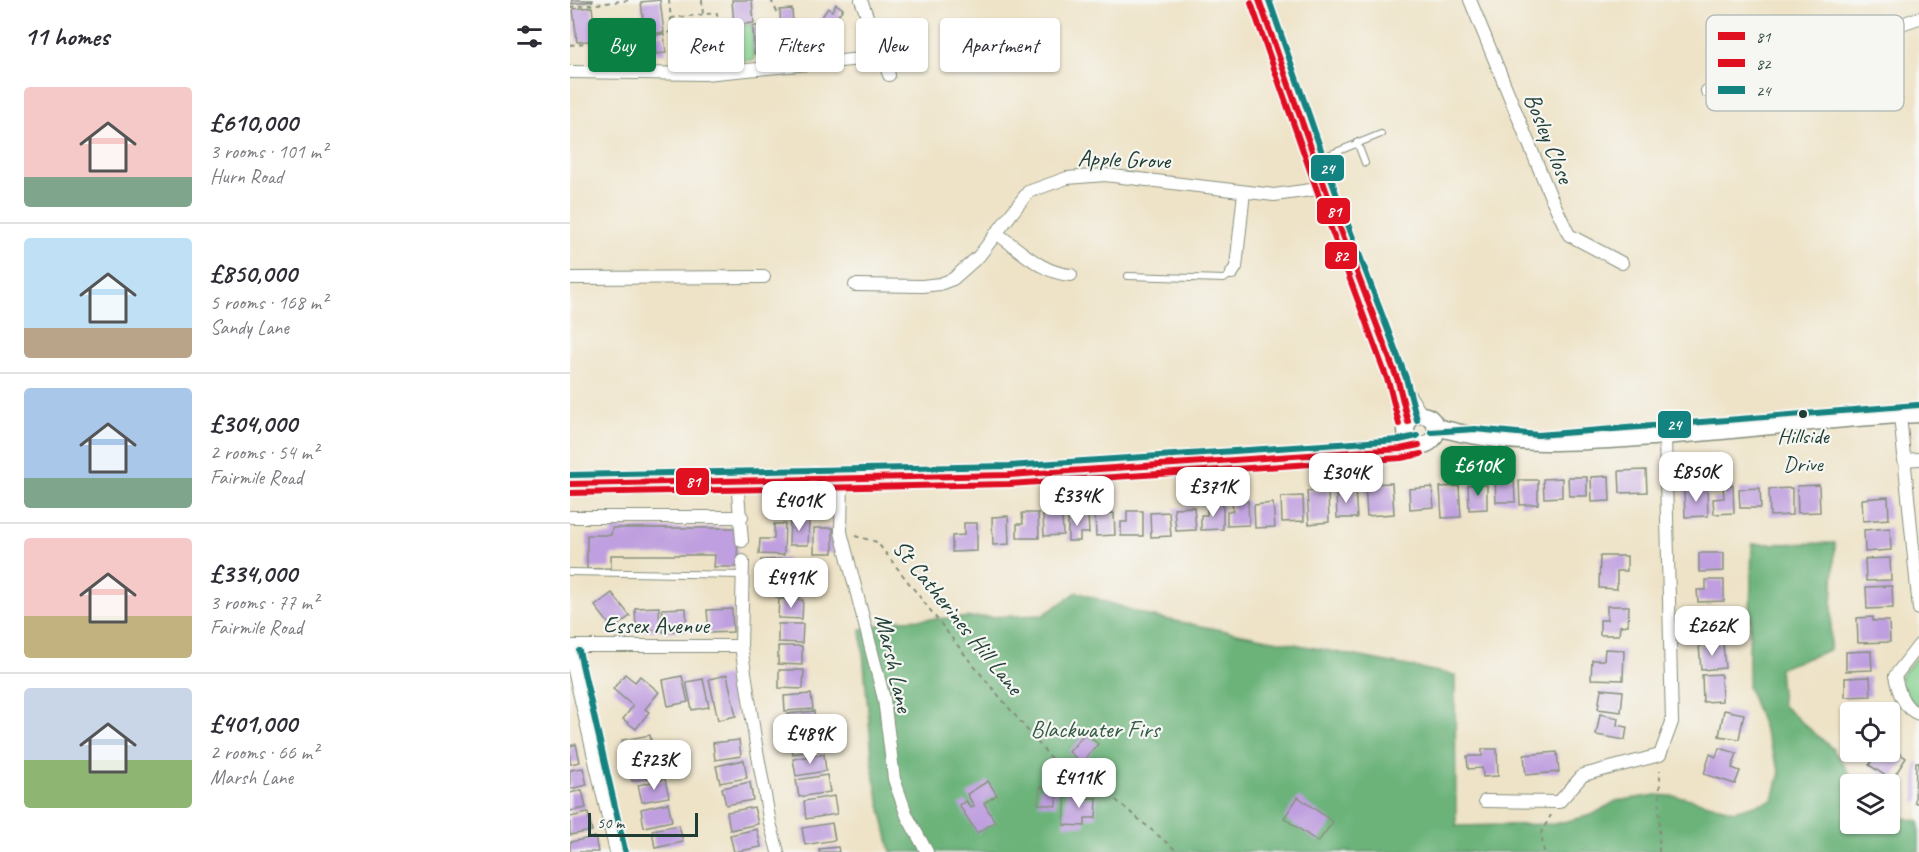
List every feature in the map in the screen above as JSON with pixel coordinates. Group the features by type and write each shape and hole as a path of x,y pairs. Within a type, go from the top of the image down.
{"main road":[{"path":"1411,423 1410,441 1429,438 1475,438 1538,444 1665,436 1919,414"},
{"path":"1366,451 1411,423 1430,418 1429,438"},
{"path":"570,484 1009,475 1366,451 1429,438"}],"street":[{"path":"861,0 868,18"},
{"path":"1259,0 1315,160 1398,381 1411,423"},
{"name":"Bosley Close","path":"1470,0 1550,195 1569,235 1622,263"},
{"path":"1904,23 1919,18"},
{"path":"570,72 720,73 856,60"},
{"name":"Apple Grove","path":"855,285 940,284 964,270 1028,192 1067,178 1105,175 1178,181 1274,195 1326,188"},
{"path":"1232,273 1236,267 1244,192"},
{"path":"996,233 1040,267 1056,274 1071,275"},
{"path":"570,278 749,271 764,277"},
{"path":"1899,415 1919,609"},
{"path":"1485,801 1558,802 1583,775 1660,755 1672,723 1665,436"},
{"path":"1903,460 1919,459"},
{"name":"Marsh Lane","path":"842,479 841,532 884,699 894,779 907,816 927,852"},
{"path":"737,481 742,517 742,541"},
{"path":"570,517 742,517"},
{"path":"743,561 741,646 770,823 778,852"},
{"path":"1919,645 1895,676 1900,696 1914,712 1919,714"},
{"name":"Essex Avenue","path":"570,646 741,646"},
{"path":"570,653 616,852"}],"lane":[{"path":"1315,160 1380,134"},
{"path":"1357,142 1365,163"},
{"path":"1128,276 1224,279 1232,273"},
{"path":"570,572 743,575"}],"path":[{"path":"570,7 631,0"},
{"path":"669,0 671,18 717,14 720,73"},
{"path":"702,0 703,15"},
{"path":"771,0 777,12"},
{"path":"570,45 668,33"},
{"name":"St Catherines Hill Lane","path":"841,532 877,543 969,660 1054,762 1105,791 1179,852"},
{"path":"1659,852 1660,755"},
{"path":"1544,852 1540,833 1558,802"}],"green space":[{"path":"744,25 752,25 754,60 744,60"},
{"name":"Blackwater Firs","path":"1835,543 1830,650 1779,668 1782,705 1833,749 1849,774 1840,774 1840,834 1900,834 1900,817 1919,821 1919,852 891,852 874,779 861,629 899,620 1043,615 1077,592 1149,616 1455,675 1456,826 1555,824 1592,815 1616,801 1656,795 1683,797 1734,811 1773,800 1780,772 1748,687 1752,544"},
{"path":"1919,654 1919,707 1904,693 1900,677"}],"building":[{"path":"572,0 593,0 593,1 572,4"},
{"path":"660,0 664,32 656,33 656,18 643,18 641,2"},
{"path":"732,0 752,0 754,23 744,24 744,18 733,18"},
{"path":"836,4 843,9 838,15 840,18 821,18 828,8 832,11"},
{"path":"592,7 593,18 588,18 588,41 577,42 573,9"},
{"path":"792,9 793,18 780,18 780,10"},
{"path":"753,26 756,26 756,54 754,54"},
{"path":"664,34 666,53 656,54 656,35"},
{"path":"1646,470 1647,492 1620,493 1619,471"},
{"path":"1609,476 1610,501 1592,502 1591,477"},
{"path":"1514,477 1515,502 1496,502 1495,478"},
{"path":"1568,477 1587,477 1587,496 1569,496"},
{"path":"1562,478 1562,497 1544,498 1543,479"},
{"path":"1519,480 1538,480 1538,504 1520,505"},
{"path":"1392,483 1394,514 1367,516 1365,484"},
{"path":"1468,485 1487,485 1487,509 1469,510"},
{"path":"1733,485 1734,513 1714,514 1713,499 1724,498 1723,486"},
{"path":"1819,485 1820,512 1798,513 1797,486"},
{"path":"1459,486 1461,517 1442,518 1440,487"},
{"path":"1432,487 1434,507 1410,509 1409,489"},
{"path":"1760,488 1761,508 1740,508 1739,489"},
{"path":"1792,488 1792,515 1770,516 1769,489"},
{"path":"1355,489 1357,518 1337,518 1336,490"},
{"path":"1707,489 1708,516 1685,517 1684,490"},
{"path":"1328,490 1329,522 1309,524 1307,491"},
{"path":"1303,496 1304,521 1282,522 1281,497"},
{"path":"1888,497 1889,519 1863,521 1862,499"},
{"path":"1232,501 1248,501 1249,525 1227,526 1227,512 1233,511"},
{"path":"1273,503 1275,527 1255,528 1254,505"},
{"path":"1223,504 1223,529 1201,530 1201,515 1207,515 1207,505"},
{"path":"1194,507 1196,530 1176,531 1174,508"},
{"path":"1127,511 1143,511 1143,536 1121,536 1121,522 1127,522"},
{"path":"1169,512 1171,536 1151,537 1150,513"},
{"path":"1022,513 1038,513 1039,538 1017,538 1017,524 1023,524"},
{"path":"1114,513 1115,535 1096,536 1095,514"},
{"path":"1062,514 1063,535 1044,536 1043,515"},
{"path":"1068,515 1088,515 1089,533 1080,533 1080,541 1068,541"},
{"path":"1008,516 1009,544 993,545 992,517"},
{"path":"790,519 809,520 808,545 789,545"},
{"path":"964,523 977,523 977,551 952,552 952,536 964,535"},
{"path":"774,524 785,524 784,555 759,554 760,539 774,539"},
{"path":"612,528 738,528 737,567 714,567 715,555 611,555 611,568 587,569 587,535 611,535"},
{"path":"814,528 833,528 833,553 814,553"},
{"path":"1890,528 1891,550 1865,552 1864,530"},
{"path":"1699,553 1724,553 1724,571 1699,572"},
{"path":"1600,556 1627,556 1627,571 1617,571 1617,589 1599,588"},
{"path":"1890,558 1891,580 1866,581 1865,559"},
{"path":"787,559 787,573 761,574 761,560"},
{"path":"777,578 801,579 801,597 776,597"},
{"path":"1706,580 1724,580 1724,601 1698,602 1697,590 1706,590"},
{"path":"1892,586 1893,608 1867,609 1866,587"},
{"path":"612,593 630,616 613,629 595,606"},
{"path":"779,599 803,600 802,619 778,618"},
{"path":"1607,606 1629,606 1628,625 1620,626 1619,635 1600,635 1600,620 1607,620"},
{"path":"659,607 660,630 636,631 635,608"},
{"path":"686,608 687,630 663,632 662,609"},
{"path":"732,609 733,632 709,633 707,610"},
{"path":"1725,611 1726,632 1699,633 1698,612"},
{"path":"1873,617 1873,621 1889,621 1890,642 1858,643 1857,618"},
{"path":"778,624 803,624 802,643 778,642"},
{"path":"1723,643 1725,668 1701,670 1699,645"},
{"path":"778,646 802,646 802,665 778,664"},
{"path":"1605,649 1624,650 1623,680 1591,679 1592,660 1604,660"},
{"path":"1871,651 1872,670 1846,671 1846,652"},
{"path":"779,670 804,670 803,689 779,688"},
{"path":"625,674 635,682 640,676 659,692 645,709 649,712 636,729 623,719 633,706 613,689"},
{"path":"1721,674 1722,701 1703,702 1702,675"},
{"path":"727,675 736,716 718,720 709,679"},
{"path":"682,676 688,702 668,706 663,680"},
{"path":"1870,677 1871,696 1845,697 1845,678"},
{"path":"703,679 709,707 692,710 686,682"},
{"path":"1601,689 1623,691 1621,712 1598,709"},
{"path":"811,694 813,709 785,711 784,696"},
{"path":"1724,710 1744,714 1739,739 1719,736"},
{"path":"814,711 815,727 788,729 787,714"},
{"path":"1600,714 1618,718 1617,725 1627,727 1625,740 1596,735"},
{"path":"820,732 823,749 793,754 790,736"},
{"path":"1085,733 1098,744 1082,763 1069,752"},
{"path":"650,735 653,752 626,758 622,740"},
{"path":"739,740 741,756 715,760 713,743"},
{"path":"576,744 580,762 570,764 570,746"},
{"path":"1719,748 1737,753 1732,768 1740,771 1735,784 1704,774 1710,754 1716,757"},
{"path":"1482,749 1497,749 1498,776 1483,777 1482,768 1468,769 1467,756 1482,756"},
{"path":"1557,752 1559,772 1526,775 1524,755"},
{"path":"824,754 826,771 796,776 793,759"},
{"path":"1900,754 1906,758 1896,774 1883,774 1869,765 1871,762 1900,762"},
{"path":"656,758 659,776 632,781 628,764"},
{"path":"744,760 747,778 720,783 716,766"},
{"path":"1916,762 1919,762 1919,803 1915,803"},
{"path":"583,768 587,785 570,789 570,770"},
{"path":"827,775 830,792 799,797 796,780"},
{"path":"665,779 669,797 642,802 638,785"},
{"path":"988,781 997,795 984,803 995,822 977,833 959,805 966,801 971,808 974,806 967,794"},
{"path":"750,782 753,800 726,805 722,788"},
{"path":"1040,787 1057,789 1056,806 1038,804"},
{"path":"582,790 586,808 570,811 570,793"},
{"path":"1066,791 1083,792 1082,798 1097,798 1096,818 1085,818 1085,826 1064,825"},
{"path":"834,796 837,814 806,819 804,801"},
{"path":"1298,797 1333,822 1318,842 1284,818"},
{"path":"668,803 672,821 644,827 641,809"},
{"path":"754,807 758,824 730,830 727,812"},
{"path":"588,813 592,831 570,835 570,817"},
{"path":"832,823 835,840 805,845 802,828"},
{"path":"679,825 683,842 655,848 652,830"},
{"path":"757,829 761,847 734,852 730,835"},
{"path":"595,837 598,852 570,852 570,842"},
{"path":"838,847 839,852 819,852 819,849"}],"transit line":[{"name":"81","path":"1259,0 1328,196 1398,381 1408,422"},
{"name":"24","path":"1269,0 1336,193 1406,378 1417,420"},
{"name":"82","path":"1251,3 1320,199 1389,384 1399,424"},
{"name":"24","path":"1431,432 1475,429 1538,435 1918,405"},
{"name":"24","path":"570,475 1009,466 1399,440 1417,436"},
{"name":"81","path":"570,484 1009,475 1400,449 1419,445"},
{"name":"82","path":"570,493 1009,484 1401,458 1421,454"},
{"name":"24","path":"579,651 625,850"}],"place":[{"name":"Hillside Drive","path":"1803,414"}]}
